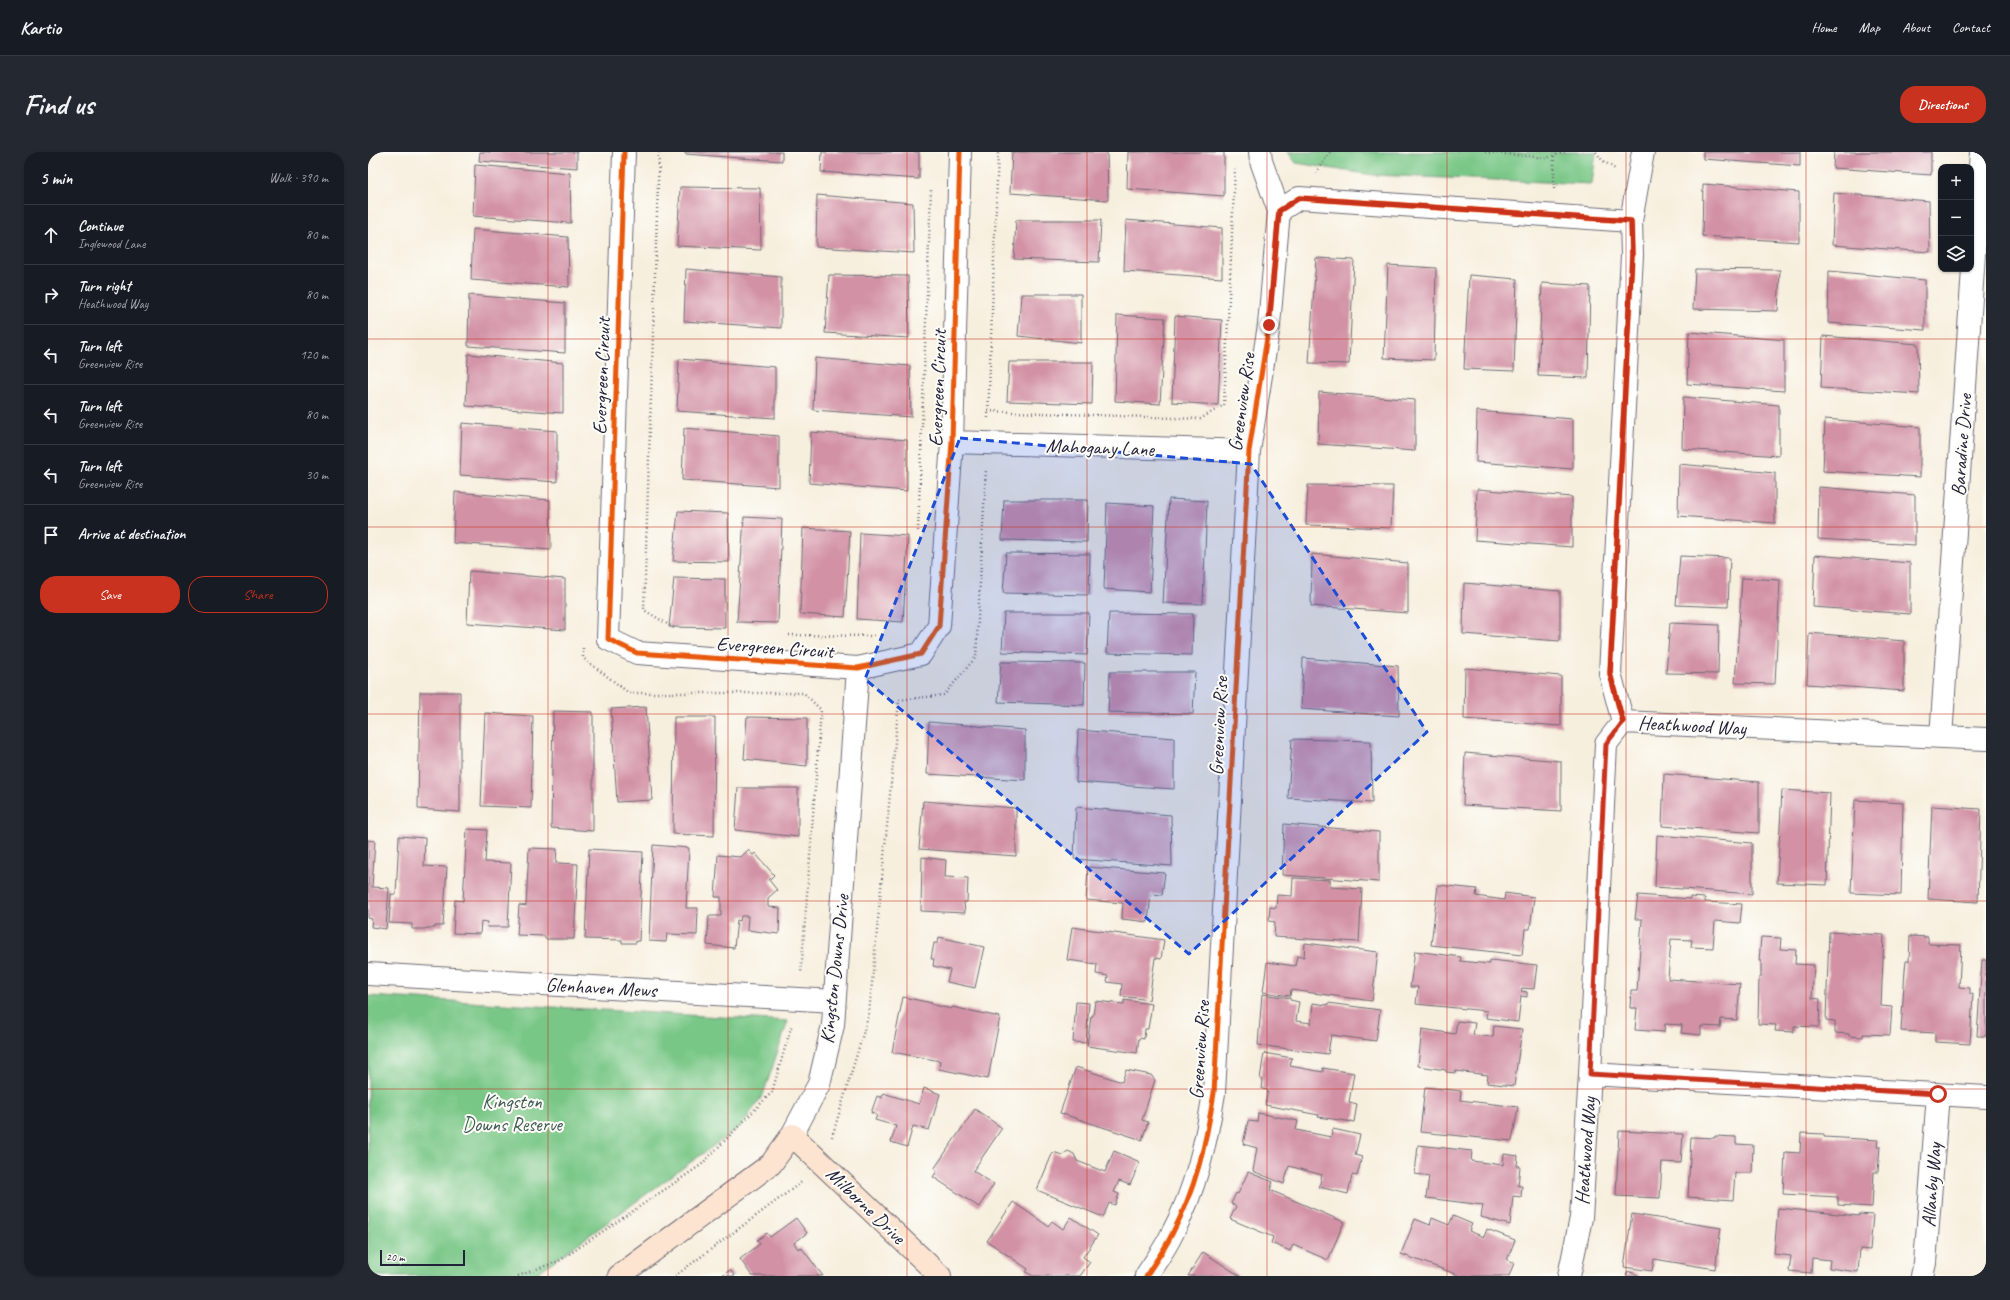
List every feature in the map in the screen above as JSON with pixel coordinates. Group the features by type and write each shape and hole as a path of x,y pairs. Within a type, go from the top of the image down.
{"street":[{"name":"Evergreen Circuit","path":"624,152 608,638 637,653 858,668 921,654 939,626 952,442 960,152"},
{"path":"1260,152 1261,161 1279,211 1299,198 1631,221"},
{"path":"1623,722 1610,674 1632,255 1631,221 1643,152"},
{"name":"Baradine Drive","path":"1941,737 1981,152"},
{"name":"Greenview Rise","path":"1146,1276 1172,1235 1192,1192 1206,1142 1214,1093 1249,451 1269,325 1279,211"},
{"name":"Mahogany Lane","path":"952,442 1249,451"},
{"name":"Kingston Downs Drive","path":"619,1276 771,1164 792,1135 819,1084 833,1024 858,668"},
{"name":"Heathwood Way","path":"1569,1276 1581,1218 1590,1074 1606,744 1623,722 1986,739"},
{"name":"Glenhaven Mews","path":"368,974 834,1001"},
{"path":"1590,1074 1986,1097"},
{"name":"Allanby Way","path":"1922,1276 1938,1094"},
{"name":"Milborne Drive","path":"792,1135 940,1276"}],"path":[{"path":"659,152 644,610 678,631"},
{"path":"675,1276 824,1165 870,1014 900,700 944,695 976,657 987,444 998,152"},
{"path":"1485,152 1546,158 1565,152"},
{"path":"1554,215 1555,154"},
{"path":"988,410 1200,419 1224,405 1236,168"},
{"path":"918,539 931,184"},
{"path":"786,635 879,636"},
{"path":"518,1276 559,1261 701,1165 772,1092 799,999 822,710 804,693 629,693 583,658 583,642"}],"highlighted area":[{"path":"960,438 1251,464 1427,732 1189,954 865,679"}],"green space":[{"path":"1288,152 1596,152 1592,184 1373,175 1296,163"},
{"name":"Kingston Downs Reserve","path":"368,996 788,1021 763,1095 741,1126 533,1276 368,1276"}],"building":[{"path":"480,152 577,152 577,168 479,161"},
{"path":"685,152 782,152 782,161 685,154"},
{"path":"822,152 919,152 919,179 821,172"},
{"path":"1012,152 1107,152 1108,200 1010,193"},
{"path":"1128,152 1224,152 1224,196 1127,189"},
{"path":"1703,152 1800,152 1800,166 1703,159"},
{"path":"1834,152 1931,152 1931,175 1833,168"},
{"path":"475,165 570,173 571,223 473,216"},
{"path":"1703,184 1799,192 1799,242 1702,236"},
{"path":"680,187 760,188 761,250 677,246"},
{"path":"1834,193 1929,201 1930,252 1832,245"},
{"path":"817,195 913,203 914,253 816,247"},
{"path":"1016,220 1101,220 1099,262 1014,259"},
{"path":"1126,220 1222,228 1222,278 1124,271"},
{"path":"473,229 568,237 569,287 471,280"},
{"path":"1316,258 1354,260 1349,364 1309,363"},
{"path":"1388,265 1436,268 1434,360 1384,358"},
{"path":"686,269 781,277 781,328 684,321"},
{"path":"1695,269 1780,270 1778,311 1693,309"},
{"path":"1829,271 1925,280 1925,330 1828,323"},
{"path":"829,275 908,276 909,338 825,333"},
{"path":"1469,275 1517,279 1514,371 1464,369"},
{"path":"1542,283 1590,286 1588,378 1538,376"},
{"path":"1021,294 1081,294 1081,343 1018,336"},
{"path":"469,295 565,303 565,353 468,346"},
{"path":"1117,315 1165,318 1160,404 1115,401"},
{"path":"1175,316 1222,320 1218,405 1172,402"},
{"path":"1689,332 1784,340 1784,391 1687,384"},
{"path":"1823,336 1918,344 1919,394 1821,388"},
{"path":"468,354 563,363 563,413 466,406"},
{"path":"815,358 910,366 911,417 813,410"},
{"path":"679,359 775,367 775,418 677,411"},
{"path":"1009,362 1093,362 1092,404 1007,401"},
{"path":"1319,392 1415,400 1415,451 1318,444"},
{"path":"1683,397 1779,405 1779,456 1682,449"},
{"path":"1477,411 1573,419 1573,469 1476,462"},
{"path":"1825,419 1920,427 1920,477 1823,471"},
{"path":"462,423 557,431 557,482 460,475"},
{"path":"684,428 779,436 779,487 682,480"},
{"path":"811,432 907,440 907,491 809,483"},
{"path":"1679,464 1775,473 1775,523 1678,516"},
{"path":"1308,485 1393,486 1391,528 1306,525"},
{"path":"1819,487 1915,495 1915,545 1818,539"},
{"path":"1477,489 1572,497 1572,547 1475,540"},
{"path":"455,492 550,500 551,550 453,543"},
{"path":"1169,499 1207,501 1203,604 1163,603"},
{"path":"1004,500 1088,500 1087,542 1002,540"},
{"path":"1107,503 1154,506 1150,592 1104,589"},
{"path":"678,511 728,513 729,562 673,561"},
{"path":"744,517 782,519 778,623 737,622"},
{"path":"803,528 850,531 845,617 800,614"},
{"path":"860,533 908,536 903,622 857,619"},
{"path":"1006,553 1090,554 1089,595 1003,593"},
{"path":"1312,554 1408,563 1408,613 1311,606"},
{"path":"1815,555 1910,563 1910,614 1813,607"},
{"path":"1680,556 1730,558 1728,607 1676,605"},
{"path":"469,571 565,579 565,630 467,623"},
{"path":"674,578 725,579 725,628 669,627"},
{"path":"1742,578 1780,580 1775,684 1735,683"},
{"path":"1464,583 1560,591 1560,641 1463,634"},
{"path":"1004,613 1089,613 1087,655 1002,652"},
{"path":"1109,613 1193,614 1192,655 1107,653"},
{"path":"1670,623 1719,625 1718,674 1666,673"},
{"path":"1809,633 1904,641 1904,691 1807,684"},
{"path":"1303,658 1398,666 1399,716 1301,709"},
{"path":"1001,662 1085,663 1084,705 998,702"},
{"path":"1465,668 1561,676 1561,726 1464,719"},
{"path":"1110,672 1195,672 1193,714 1108,712"},
{"path":"420,692 460,692 460,812 418,809"},
{"path":"646,707 652,800 617,802 611,709"},
{"path":"553,711 593,712 593,831 551,828"},
{"path":"485,713 533,716 531,808 481,806"},
{"path":"674,717 715,717 714,836 673,834"},
{"path":"747,717 807,718 807,766 744,759"},
{"path":"929,722 1025,730 1025,780 927,774"},
{"path":"1078,730 1174,738 1174,789 1076,782"},
{"path":"1292,739 1371,741 1372,803 1288,798"},
{"path":"1465,753 1561,761 1561,811 1463,805"},
{"path":"1664,774 1759,782 1759,833 1662,826"},
{"path":"738,788 798,788 798,837 735,830"},
{"path":"1782,790 1830,793 1827,885 1777,883"},
{"path":"1855,800 1903,803 1901,895 1851,893"},
{"path":"923,801 1016,808 1016,856 919,849"},
{"path":"1932,806 1981,809 1978,902 1928,899"},
{"path":"1076,807 1171,815 1172,866 1074,859"},
{"path":"1284,824 1379,832 1379,882 1282,875"},
{"path":"467,829 487,830 485,862 511,863 508,927 487,927 488,922 481,921 480,934 453,933 455,900 463,901"},
{"path":"1657,835 1752,843 1752,894 1655,887"},
{"path":"399,836 425,838 424,866 447,867 443,926 435,926 435,928 425,929 412,929 412,924 389,923 391,894 396,895"},
{"path":"368,840 375,841 372,887 389,888 386,929 371,927 372,919 368,918"},
{"path":"653,845 689,848 686,908 698,908 697,935 667,934 666,942 649,941"},
{"path":"529,848 557,849 556,863 578,864 574,939 545,939 545,936 517,935 519,905 526,906"},
{"path":"589,849 643,852 639,941 636,941 636,943 622,943 622,940 585,939"},
{"path":"748,850 753,855 755,853 774,875 769,880 777,890 768,898 768,907 780,908 779,934 747,930 748,916 741,916 740,921 737,920 734,948 707,945 709,916 721,916 721,897 715,897 718,855 741,857"},
{"path":"922,857 946,860 945,877 968,878 967,902 964,902 965,913 921,911"},
{"path":"1088,867 1165,873 1162,895 1151,894 1148,922 1122,919 1123,903 1086,900"},
{"path":"1293,878 1330,880 1330,887 1362,889 1359,942 1274,937 1275,922 1269,921 1270,907 1276,908 1277,895 1292,896"},
{"path":"1438,885 1477,889 1476,896 1504,900 1505,893 1534,897 1530,929 1525,929 1522,955 1431,945"},
{"path":"1638,895 1690,899 1690,897 1705,898 1705,902 1742,904 1740,923 1715,921 1713,948 1691,947 1692,940 1671,939 1668,979 1740,984 1737,1020 1721,1019 1720,1027 1701,1026 1701,1035 1681,1033 1682,1025 1665,1024 1664,1032 1635,1030 1637,1008 1630,1008 1631,991 1637,991 1642,919 1635,919"},
{"path":"1072,927 1164,940 1161,959 1155,958 1149,1000 1121,996 1122,984 1107,982 1108,976 1096,974 1097,964 1067,960"},
{"path":"1829,932 1884,935 1881,1006 1892,1007 1890,1035 1863,1034 1863,1037 1835,1033 1835,1021 1826,1020"},
{"path":"1910,936 1928,937 1928,944 1961,945 1959,987 1970,988 1970,994 1973,994 1970,1044 1935,1042 1935,1033 1901,1031 1905,970 1906,961 1909,961"},
{"path":"939,937 984,947 975,988 947,982 950,970 933,966 934,959 931,959 934,943 938,943"},
{"path":"1761,937 1781,938 1780,949 1796,950 1795,964 1814,965 1812,998 1820,999 1819,1027 1794,1026 1794,1032 1775,1031 1776,1025 1758,1024 1759,977 1761,977 1761,961 1759,961"},
{"path":"1305,943 1378,952 1372,1001 1291,990 1290,996 1263,992 1267,962 1295,966 1297,956 1304,957"},
{"path":"1415,951 1461,957 1460,961 1490,964 1490,960 1537,965 1534,989 1522,988 1521,991 1527,992 1527,997 1521,996 1518,1022 1486,1018 1487,1011 1416,1004 1418,987 1410,987"},
{"path":"1982,960 1986,960 1986,1036 1977,1036"},
{"path":"1262,994 1290,998 1290,1000 1299,1002 1296,1021 1311,1023 1313,1003 1327,1005 1328,1003 1380,1010 1376,1041 1331,1035 1328,1054 1258,1045"},
{"path":"903,997 932,1003 931,1004 951,1009 952,1007 1000,1017 988,1079 939,1069 940,1061 892,1052"},
{"path":"1124,1000 1152,1004 1148,1029 1145,1029 1144,1039 1139,1038 1137,1053 1087,1046 1091,1016 1093,1016 1095,1001 1124,1004"},
{"path":"1076,1002 1089,1003 1086,1043 1073,1042"},
{"path":"1457,1021 1475,1023 1473,1035 1493,1037 1494,1026 1522,1029 1514,1086 1487,1083 1488,1075 1456,1071 1456,1073 1446,1072 1446,1070 1418,1066 1422,1029 1455,1034"},
{"path":"1264,1053 1292,1058 1290,1066 1323,1072 1323,1068 1354,1073 1349,1102 1357,1104 1354,1122 1318,1117 1319,1115 1265,1105 1268,1090 1262,1089 1263,1080 1260,1079"},
{"path":"1076,1067 1122,1082 1126,1070 1151,1075 1155,1080 1142,1120 1148,1122 1142,1140 1060,1113"},
{"path":"1425,1087 1461,1091 1460,1100 1518,1107 1512,1141 1420,1132"},
{"path":"924,1088 940,1094 929,1130 913,1126 907,1147 891,1142 896,1126 875,1120 877,1115 871,1113 877,1096 882,1098 883,1093 919,1104"},
{"path":"975,1109 1002,1128 973,1171 994,1184 979,1207 933,1177 937,1171 934,1169"},
{"path":"1258,1113 1298,1121 1296,1130 1331,1137 1333,1129 1360,1135 1355,1155 1362,1157 1357,1176 1352,1175 1348,1194 1319,1187 1322,1175 1289,1166 1284,1184 1253,1171 1257,1148 1243,1144 1248,1121 1257,1122"},
{"path":"1619,1131 1683,1134 1681,1163 1662,1162 1660,1198 1616,1196"},
{"path":"1801,1133 1824,1134 1824,1137 1878,1140 1877,1146 1880,1146 1878,1172 1874,1172 1872,1207 1838,1205 1838,1197 1783,1194 1785,1152 1800,1153"},
{"path":"1715,1136 1736,1137 1736,1144 1753,1145 1752,1173 1735,1173 1733,1200 1688,1197 1691,1137 1715,1138"},
{"path":"1418,1145 1472,1151 1471,1161 1503,1165 1504,1154 1518,1156 1517,1166 1520,1166 1518,1186 1522,1186 1521,1197 1513,1196 1510,1225 1481,1217 1483,1205 1426,1198 1429,1176 1415,1174"},
{"path":"1068,1151 1074,1154 1077,1161 1105,1172 1114,1151 1140,1162 1130,1185 1119,1181 1114,1192 1119,1194 1115,1205 1109,1203 1103,1217 1037,1190 1053,1152 1062,1155"},
{"path":"1248,1172 1273,1182 1270,1190 1344,1222 1328,1260 1293,1245 1290,1251 1271,1243 1273,1237 1230,1219 1236,1206 1231,1204 1236,1193 1238,1194"},
{"path":"1013,1202 1048,1226 1052,1221 1063,1229 1071,1217 1098,1235 1083,1257 1090,1262 1080,1276 1033,1276 1026,1272 1028,1269 987,1241"},
{"path":"1778,1208 1859,1216 1859,1214 1873,1215 1870,1250 1860,1249 1858,1272 1829,1268 1830,1260 1812,1258 1811,1273 1789,1271 1791,1256 1774,1254"},
{"path":"1632,1214 1721,1228 1715,1269 1654,1259 1652,1271 1624,1267"},
{"path":"1453,1216 1472,1224 1469,1231 1484,1237 1487,1229 1515,1240 1507,1260 1514,1263 1509,1276 1461,1276 1401,1254 1415,1219 1430,1225 1432,1218 1449,1225"},
{"path":"796,1218 807,1233 794,1243 798,1249 801,1247 823,1276 752,1276 740,1259 760,1244 757,1240 767,1233 770,1237"},
{"path":"1203,1252 1240,1276 1188,1276"},
{"path":"730,1270 735,1276 722,1276"},
{"path":"1628,1271 1640,1276 1626,1276"}],"cycle path":[{"path":"624,152 608,639 637,653 858,668 921,654 939,626 952,442 960,152"},
{"path":"1146,1276 1169,1240 1188,1200 1204,1148 1214,1093 1249,451 1269,325 1279,211 1299,198 1631,221 1632,255 1610,673 1623,722"}],"route":[{"path":"1269,325 1279,211 1299,198 1631,221 1632,255 1610,674 1623,722 1606,744 1590,1074 1938,1094"}]}
